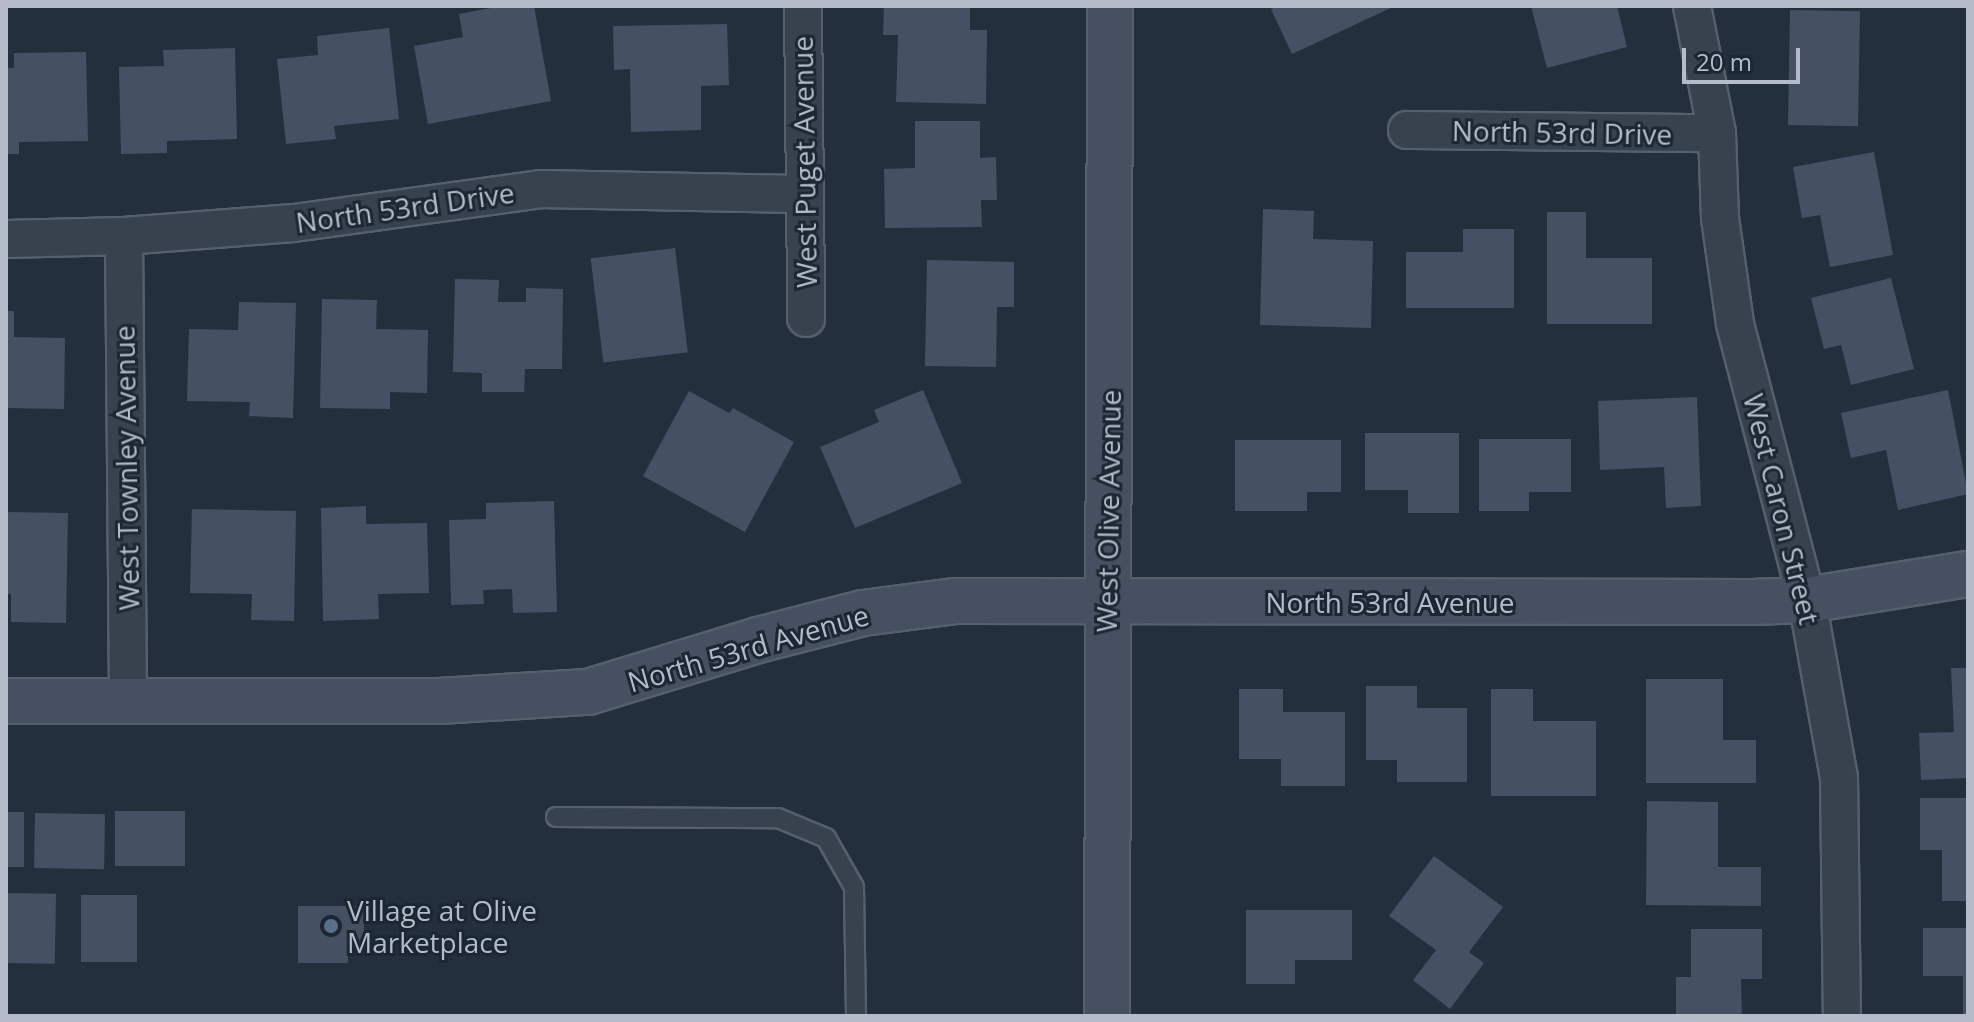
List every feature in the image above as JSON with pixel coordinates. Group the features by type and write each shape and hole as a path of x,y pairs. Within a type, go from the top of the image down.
{"street":[{"name":"West Puget Avenue","path":"803,6 806,318"},
{"name":"West Olive Avenue","path":"1107,1016 1110,6"},
{"name":"West Caron Street","path":"1692,6 1717,133 1720,218 1735,324 1807,600 1839,777 1842,1016"},
{"name":"North 53rd Drive","path":"1407,130 1717,133"},
{"name":"North 53rd Drive","path":"6,239 124,236 294,223 541,189 803,194"},
{"name":"West Townley Avenue","path":"124,236 128,700"},
{"name":"North 53rd Avenue","path":"6,701 439,701 588,692 758,640 863,613 956,601 1807,600 1968,574"}],"lane":[{"path":"556,817 778,818 826,838 854,887 856,1016"}],"building":[{"path":"501,6 534,6 551,101 428,124 414,46 463,37 459,14"},
{"path":"884,6 970,6 970,30 987,30 986,104 896,102 898,35 883,35"},
{"path":"1278,6 1395,6 1292,54 1271,9"},
{"path":"1531,6 1617,6 1627,47 1547,68"},
{"path":"1790,10 1860,11 1858,126 1788,125"},
{"path":"727,24 729,85 701,86 701,130 631,132 630,69 614,70 613,26"},
{"path":"389,28 399,119 334,126 336,139 286,144 277,59 318,55 317,36"},
{"path":"235,48 237,139 167,141 167,153 121,154 119,67 164,66 163,50"},
{"path":"86,52 88,141 19,142 19,154 6,154 6,68 14,68 14,53"},
{"path":"915,121 980,121 980,158 996,157 997,200 981,200 982,227 885,228 884,169 915,168"},
{"path":"1874,152 1893,255 1830,267 1820,215 1802,218 1793,167"},
{"path":"1263,209 1314,211 1313,239 1373,241 1371,328 1260,325"},
{"path":"1547,212 1586,212 1586,258 1652,258 1652,324 1547,324"},
{"path":"1463,229 1514,229 1514,308 1406,308 1406,252 1463,252"},
{"path":"675,248 688,352 603,363 591,258"},
{"path":"927,260 1014,262 1014,307 997,307 996,367 925,366"},
{"path":"1891,278 1914,369 1851,385 1841,345 1824,349 1811,298"},
{"path":"455,279 499,280 498,302 526,302 526,288 563,289 562,369 525,369 524,392 482,392 482,373 453,372"},
{"path":"322,299 377,300 376,329 428,330 427,393 390,392 390,409 320,408"},
{"path":"239,302 296,303 293,418 249,416 250,402 187,401 189,329 238,330"},
{"path":"6,311 14,311 14,337 65,338 64,409 6,408"},
{"path":"923,390 962,483 855,528 820,447 879,422 874,410"},
{"path":"1948,390 1968,494 1898,510 1886,450 1851,458 1841,413"},
{"path":"689,391 729,413 733,408 794,442 745,532 643,476"},
{"path":"1697,397 1701,506 1666,508 1664,467 1600,470 1598,401"},
{"path":"1365,433 1459,433 1459,513 1408,513 1408,490 1365,490"},
{"path":"1479,439 1571,439 1571,492 1529,492 1529,511 1479,511"},
{"path":"1235,440 1341,440 1341,492 1307,492 1307,511 1235,511"},
{"path":"554,501 557,612 513,613 512,589 483,590 484,604 451,605 449,520 486,519 486,503"},
{"path":"366,506 366,524 427,523 429,593 378,594 379,619 323,621 321,508"},
{"path":"192,509 296,511 294,621 251,620 252,594 190,593"},
{"path":"6,512 68,513 66,623 11,622 11,594 6,594"},
{"path":"1951,668 1968,668 1968,778 1921,780 1919,733 1954,732"},
{"path":"1646,679 1723,679 1723,740 1756,740 1756,783 1646,783"},
{"path":"1366,686 1417,686 1417,708 1467,708 1467,782 1397,782 1397,760 1366,760"},
{"path":"1239,689 1283,689 1283,712 1345,712 1345,786 1281,786 1281,759 1239,759"},
{"path":"1491,689 1533,689 1533,721 1596,721 1596,796 1491,796"},
{"path":"1920,798 1968,798 1968,901 1942,901 1942,850 1920,850"},
{"path":"1647,801 1718,802 1718,867 1761,867 1761,906 1646,905"},
{"path":"115,811 185,811 185,866 115,866"},
{"path":"6,812 24,812 24,867 6,867"},
{"path":"35,813 105,814 104,869 34,868"},
{"path":"1434,856 1503,907 1469,952 1484,963 1450,1009 1413,980 1436,950 1389,916"},
{"path":"6,893 56,894 55,964 6,963"},
{"path":"81,895 137,895 137,962 81,962"},
{"name":"Village at Olive Marketplace","path":"298,906 364,906 364,945 348,948 348,963 298,963"},
{"path":"1246,910 1352,910 1352,960 1295,960 1295,984 1246,984"},
{"path":"1923,928 1968,928 1968,1016 1963,1016 1963,976 1923,976"},
{"path":"1691,929 1762,929 1762,979 1741,979 1742,1016 1676,1016 1676,977 1691,977"}],"place":[{"name":"Village at Olive Marketplace","path":"331,926"}]}
